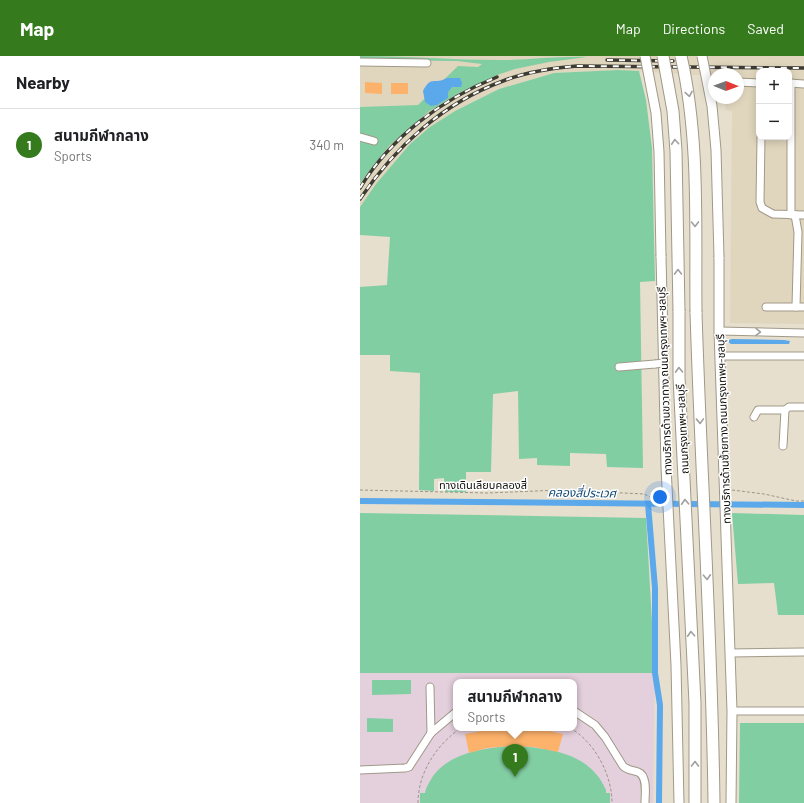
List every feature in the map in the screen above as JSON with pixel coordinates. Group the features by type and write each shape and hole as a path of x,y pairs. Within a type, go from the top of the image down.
{"highway":[{"name":"ถนนกรุงเทพฯ-ชลบุรี","path":"663,56 673,111 676,151 679,377 695,703 695,803"},
{"name":"ถนนกรุงเทพฯ-ชลบุรี","path":"681,56 691,109 694,151 696,312 701,465 713,703 714,803"}],"main road":[{"name":"ทางบริการด้านขวาทาง ถนนกรุงเทพฯ-ชลบุรี","path":"645,56 656,112 659,152 661,256 659,364 676,665 679,803"},
{"name":"ทางบริการด้านซ้ายทาง ถนนกรุงเทพฯ-ชลบุรี","path":"702,56 712,106 716,150 719,257 719,331 732,711 731,803"}],"street":[{"path":"360,62 427,63"},
{"path":"744,82 756,83"},
{"path":"792,83 804,84"},
{"path":"790,104 793,215 798,232 796,307"},
{"path":"360,137 374,141"},
{"path":"761,140 761,205 764,210 773,214 804,215"},
{"path":"766,307 804,307"},
{"path":"719,331 804,333"},
{"path":"720,356 804,356"},
{"path":"619,367 659,364"},
{"path":"754,417 758,410 785,410 789,407 804,407"},
{"path":"784,446 785,410"},
{"path":"730,653 804,652"},
{"path":"430,687 430,733"},
{"path":"732,711 804,711"},
{"path":"577,713 595,725 605,737 626,769 640,773 643,777 645,803"},
{"path":"360,770 409,767 430,733 453,714"}],"path":[{"path":"728,489 764,494 796,501 804,501"},
{"name":"ทางเดินเลียบคลองสี่","path":"360,490 487,493 561,490 644,494 652,498"},
{"path":"418,803 418,792 430,760 443,744 458,731"},
{"path":"574,731 589,744 600,761 612,793 612,803"}],"shaded area":[{"path":"360,56 804,56 804,324 730,323 732,111 726,110 725,104 744,104 744,68 708,68 708,76 618,70 554,73 499,89 455,111 430,127 360,207"},
{"path":"360,673 655,673 653,803 360,803"}],"green space":[{"path":"360,56 501,60 587,57 549,62 515,69 500,74 459,93 428,112 389,146 360,183 360,107 418,105 458,66 478,67 482,64 457,61 360,60"},
{"path":"618,70 639,71 646,100 652,148 655,281 640,282 643,468 607,467 606,454 570,453 570,466 537,465 537,458 519,459 518,391 493,394 491,472 466,472 466,492 445,492 444,478 434,479 434,491 419,490 420,373 390,371 390,355 360,355 360,287 387,285 390,237 360,235 360,207 376,184 410,144 430,127 455,111 499,89 554,73"},
{"path":"360,513 646,518 655,673 360,673"},
{"path":"732,513 804,515 804,615 778,615 774,583 738,584"},
{"path":"372,680 411,680 411,694 372,695"},
{"path":"367,718 393,719 393,732 367,732"},
{"path":"740,723 804,723 804,803 739,803"},
{"path":"510,746 533,747 556,751 578,760 588,766 599,777 606,790 606,793 610,793 610,803 420,803 420,793 425,793 433,776 448,762 478,750"}],"water":[{"path":"447,78 460,78 462,83 461,87 452,87 448,92 448,98 437,105 431,106 425,102 423,91 428,83"},
{"path":"732,339 790,341 789,344 731,344 728,342"}],"building":[{"path":"365,82 382,83 382,94 365,93"},
{"path":"391,83 408,83 408,94 391,94"},
{"path":"481,731 550,731 563,734 558,752 534,747 510,746 487,748 469,753 465,734"}],"waterway":[{"name":"คลองสี่ประเวศ","path":"360,501 804,505"},
{"path":"648,504 655,588 655,673 660,705 659,803"}],"railway":[{"path":"607,60 673,61"},
{"path":"360,199 374,180 405,145 441,114 460,101 481,90 521,75 549,69 577,66 804,68"},
{"path":"360,188 373,169 402,136 438,108 457,96 497,77"}],"place":[{"name":"สนามกีฬากลาง","path":"515,777"}]}
